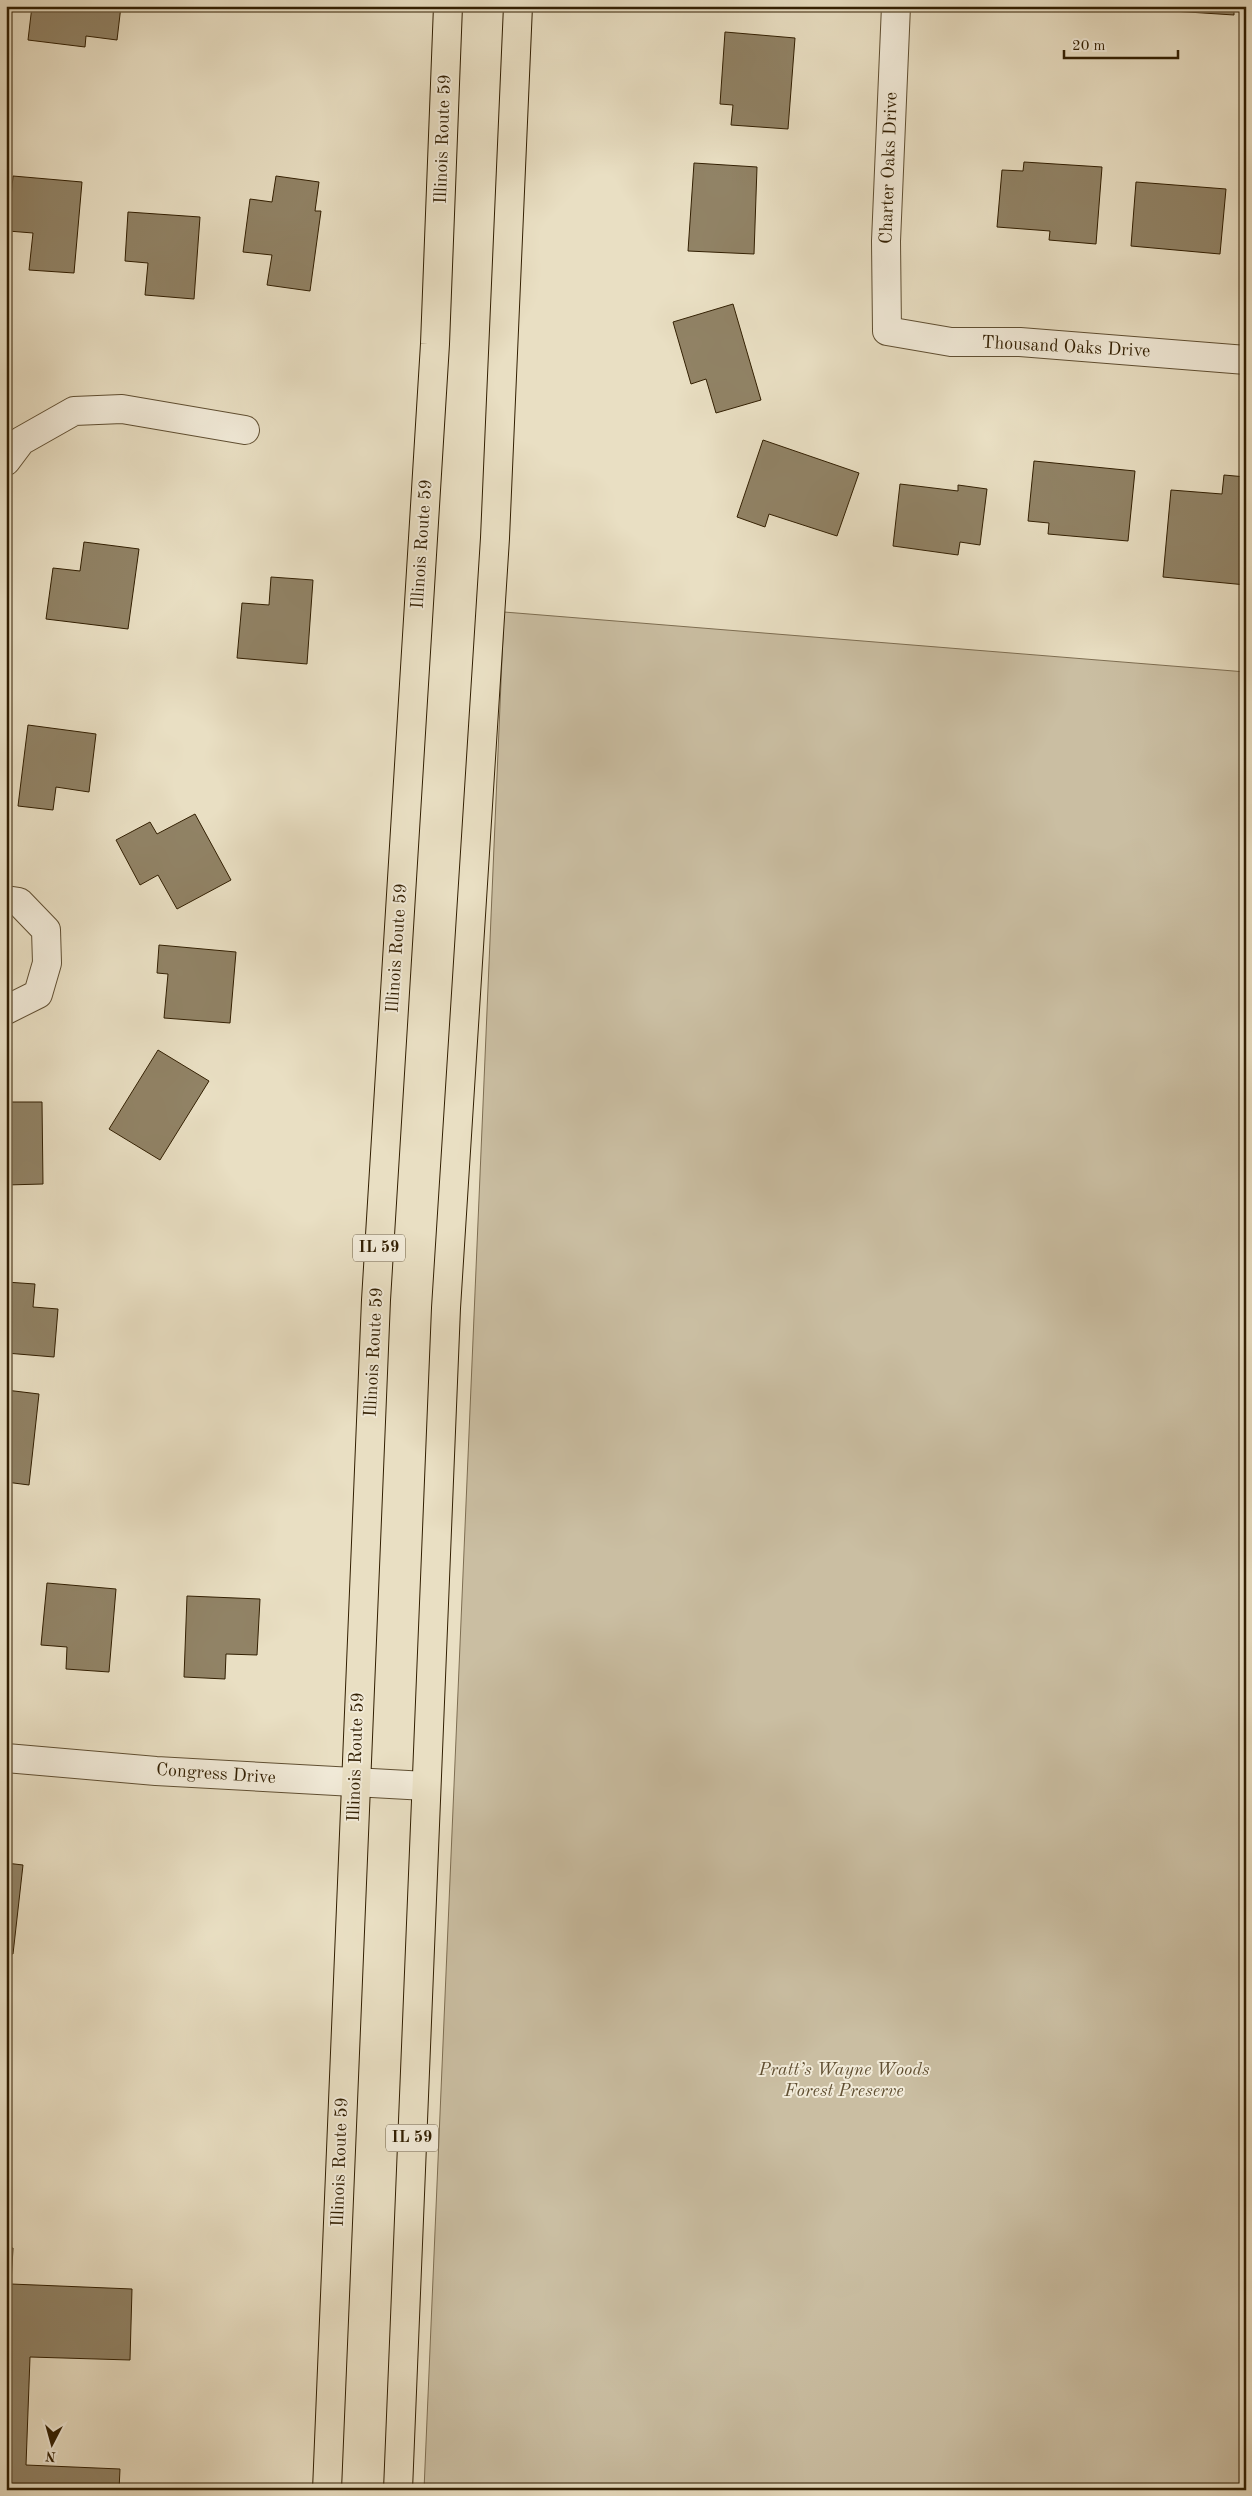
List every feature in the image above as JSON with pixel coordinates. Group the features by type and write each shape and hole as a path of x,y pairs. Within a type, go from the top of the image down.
{"main road":[{"name":"Illinois Route 59","path":"327,2490 376,1300 435,344 448,6"},
{"name":"IL 59","path":"398,2490 446,1308 495,538 518,6"}],"street":[{"name":"Charter Oaks Drive","path":"887,331 886,241 896,6"},
{"name":"Thousand Oaks Drive","path":"887,331 951,342 1020,342 1246,360"},
{"path":"6,461 21,441 74,411 122,409 245,430"},
{"path":"6,900 19,902 46,930 46,964 38,994 6,1010"},
{"name":"Congress Drive","path":"6,1758 156,1770 426,1786"}],"green space":[{"name":"Pratt’s Wayne Woods Forest Preserve","path":"504,612 1246,672 1246,2490 424,2490"}],"building":[{"path":"32,6 121,6 117,40 86,36 85,47 28,40"},
{"path":"1157,6 1234,6 1234,15 1157,10"},
{"path":"725,32 795,38 788,129 731,125 733,105 720,104"},
{"path":"1024,162 1102,167 1096,244 1049,240 1050,231 997,227 1002,170 1023,171"},
{"path":"694,163 757,167 754,254 688,251"},
{"path":"13,176 82,182 74,273 29,270 33,233 8,231"},
{"path":"276,176 319,182 315,211 321,211 310,291 267,285 272,255 243,252 250,199 272,202"},
{"path":"1136,182 1226,189 1220,254 1131,246"},
{"path":"128,212 200,217 194,299 145,295 148,263 125,261"},
{"path":"733,304 761,400 716,413 706,379 691,384 673,322"},
{"path":"763,440 859,473 837,536 769,514 765,527 737,517"},
{"path":"1034,461 1135,471 1128,541 1048,534 1049,523 1028,521"},
{"path":"1224,475 1246,477 1246,585 1163,577 1171,490 1222,494"},
{"path":"900,484 958,491 958,485 987,489 980,545 960,542 958,555 893,546"},
{"path":"84,542 139,549 128,629 46,619 53,568 80,571"},
{"path":"271,577 313,580 307,664 237,658 242,603 269,605"},
{"path":"28,725 96,734 89,792 56,787 53,810 18,806"},
{"path":"195,814 231,880 177,909 158,875 140,885 116,840 150,822 157,834"},
{"path":"159,945 236,952 230,1023 164,1018 168,974 157,973"},
{"path":"158,1050 209,1081 160,1160 109,1129"},
{"path":"6,1102 42,1102 43,1184 6,1185"},
{"path":"6,1282 35,1284 33,1307 58,1309 54,1357 6,1353"},
{"path":"6,1390 39,1394 29,1485 6,1482"},
{"path":"47,1583 116,1589 109,1672 66,1669 67,1647 41,1645"},
{"path":"187,1596 260,1599 257,1655 226,1654 225,1679 184,1677"},
{"path":"6,1863 23,1865 13,1954 6,1953"},
{"path":"6,2248 13,2248 11,2284 132,2289 130,2360 30,2357 26,2465 120,2469 119,2490 6,2490"}]}
